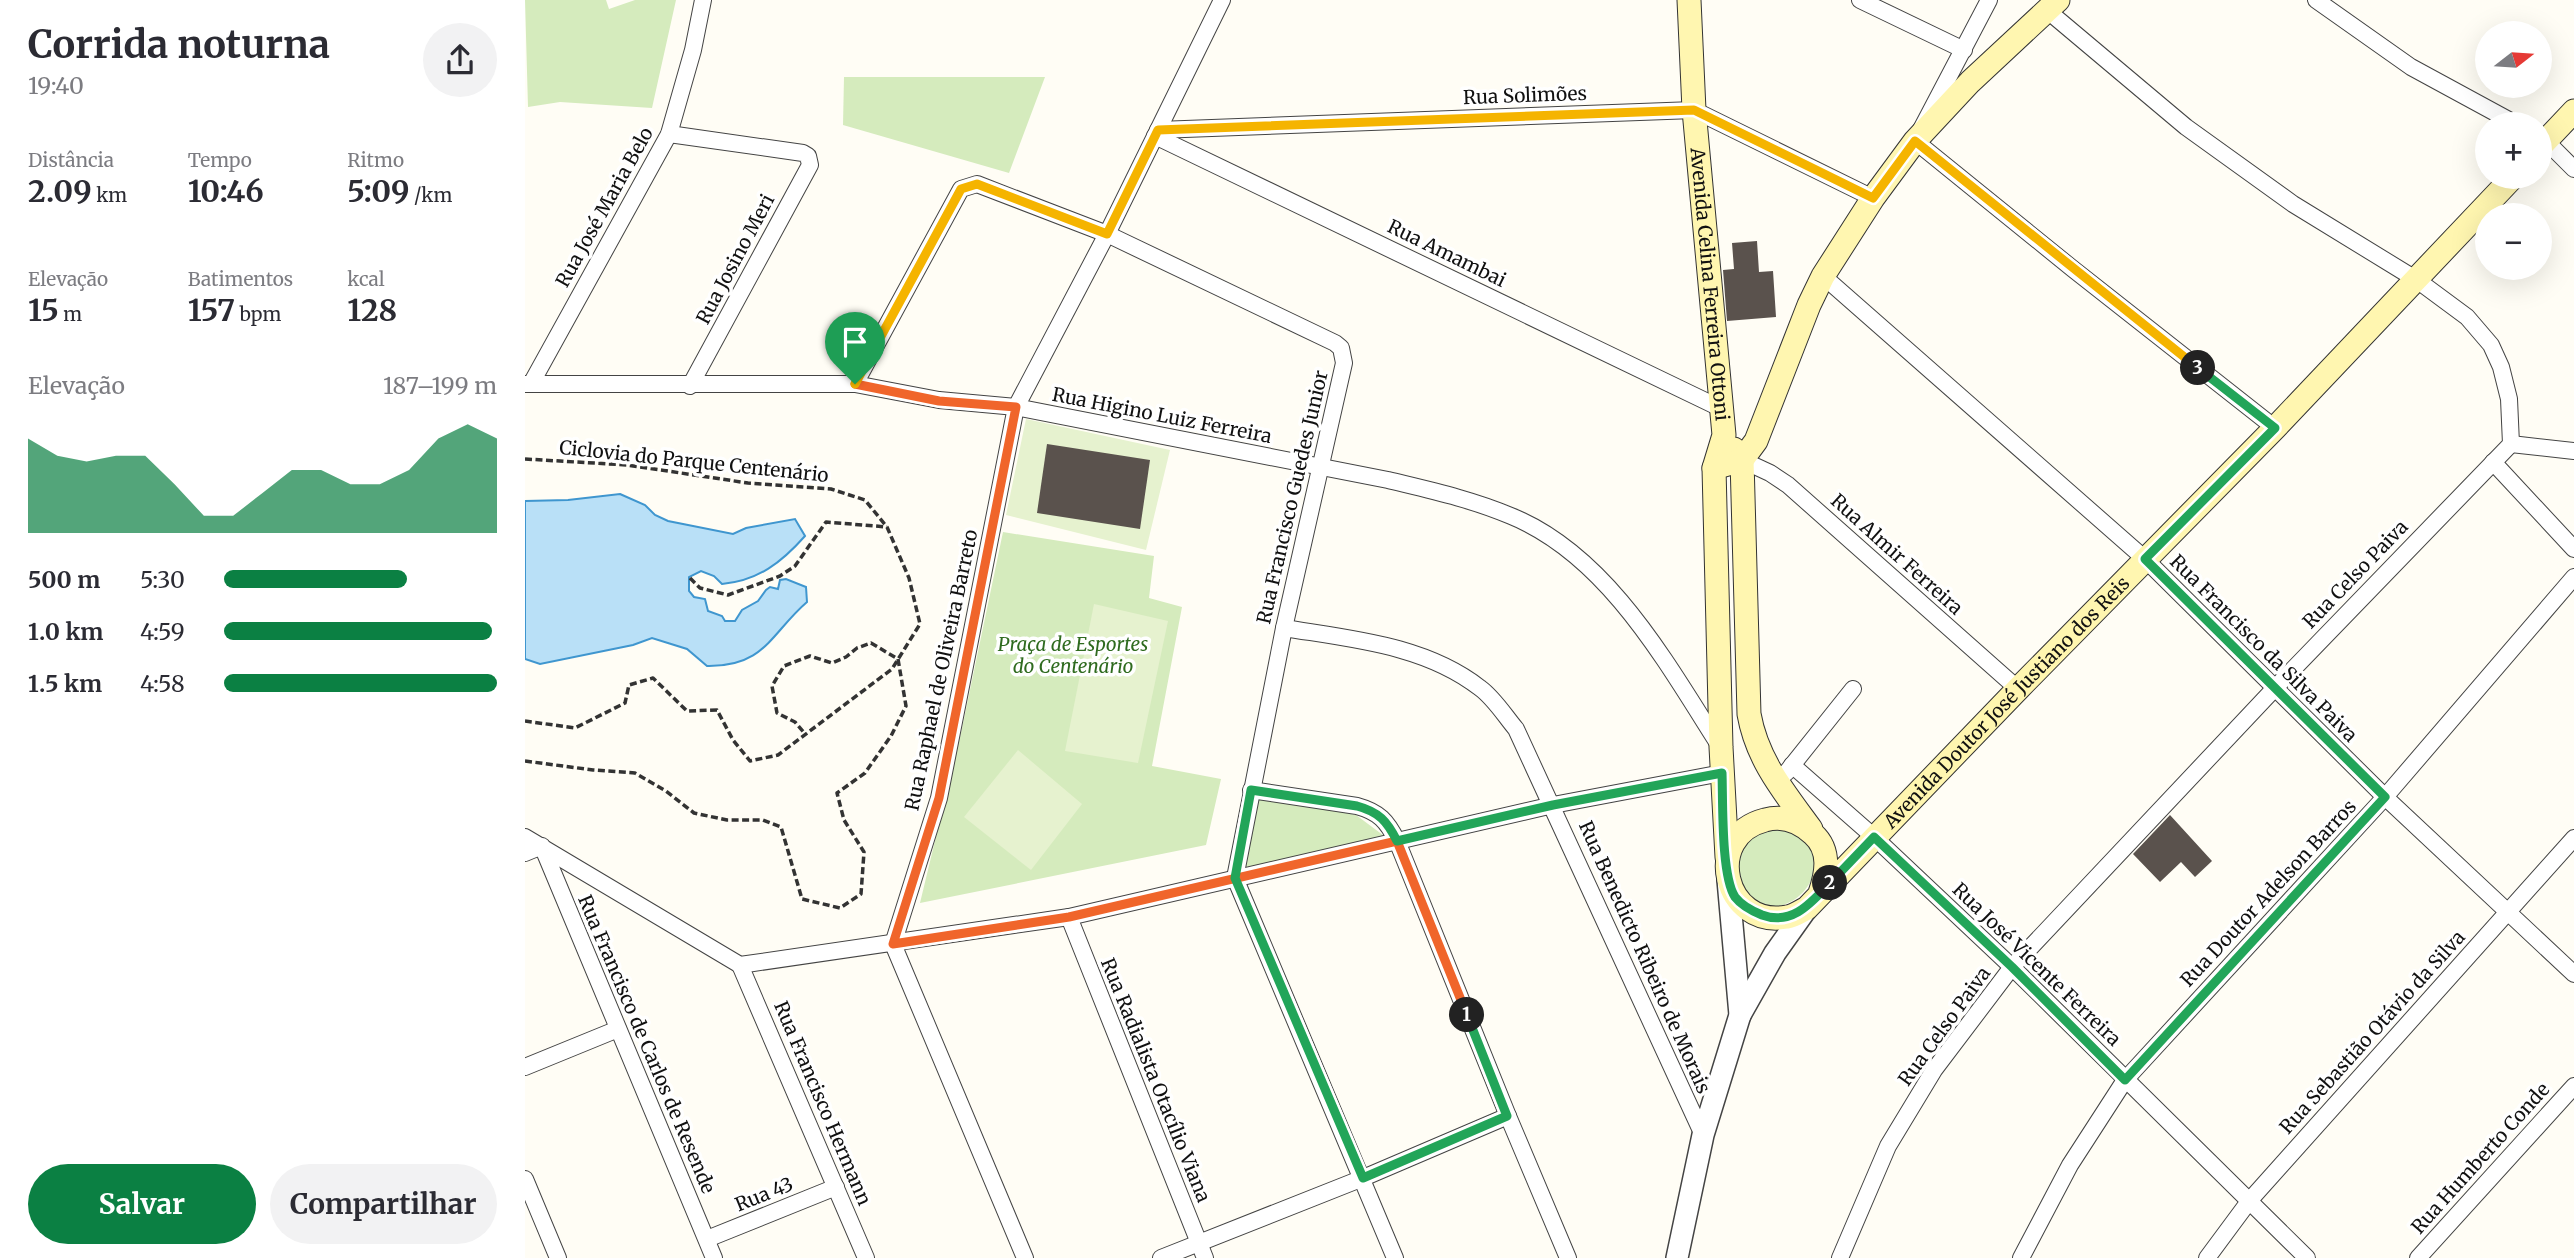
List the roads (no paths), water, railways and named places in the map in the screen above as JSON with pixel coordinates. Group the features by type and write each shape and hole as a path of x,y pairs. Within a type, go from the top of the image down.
{"main road":[{"name":"Avenida Celina Ferreira Ottoni","path":"1689,0 1694,110 1724,435 1714,468 1727,869"},
{"path":"1714,468 1742,460 1756,441 1809,304 1823,276 1873,198 1915,141 1970,82 2053,5"},
{"path":"2552,132 2574,111"},
{"name":"Avenida Doutor José Justiano dos Reis","path":"1813,901 2275,428 2502,189"},
{"path":"1724,435 1742,460 1749,714 1753,736 1760,756 1816,836 1825,854 1826,874 1813,901 1789,917 1769,918 1750,911 1736,897 1727,869 1735,838 1753,823 1775,817 1798,822 1816,836"}],"street":[{"name":"Rua José Maria Belo","path":"528,384 669,134 693,50 703,0"},
{"name":"Rua Raphael de Oliveira Barreto","path":"893,944 939,798 1016,407 1107,234 1221,0"},
{"path":"1860,0 1964,50"},
{"path":"1989,0 1915,141 2275,428"},
{"path":"2316,0 2411,67 2494,112"},
{"path":"2053,5 2207,142 2293,204 2417,280 2467,317 2491,345 2501,367 2509,398 2511,444 2574,451"},
{"name":"Rua Solimões","path":"1157,133 1694,110 1873,198"},
{"name":"Rua Amambai","path":"1157,133 1720,408"},
{"name":"Rua Josino Meri","path":"669,134 803,153 810,165 690,386"},
{"path":"2552,150 2574,169"},
{"name":"Rua Francisco Guedes Junior","path":"855,384 961,189 977,184 1107,234 1341,348 1344,363 1284,628 1235,878"},
{"name":"Rua Francisco da Silva Paiva","path":"1823,276 2145,559 2385,797 2574,974"},
{"name":"Rua Higino Luiz Ferreira","path":"528,384 855,384 939,401 1016,407 1449,495 1513,516 1556,541 1605,582 1658,649 1721,747"},
{"name":"Rua Celso Paiva","path":"1840,1258 1888,1146 1934,1070 2012,967 2274,689 2511,444"},
{"name":"Rua Almir Ferreira","path":"1742,460 1788,485 2018,689"},
{"path":"2493,462 2574,549"},
{"name":"Rua Doutor Adelson Barros","path":"2021,1258 2070,1165 2125,1080 2385,797 2574,577"},
{"name":"Rua Benedicto Ribeiro de Morais","path":"1284,628 1391,647 1438,662 1482,689 1516,729 1703,1135"},
{"path":"1778,784 1853,689"},
{"name":"Rua José Vicente Ferreira","path":"1793,765 2012,967 2308,1258"},
{"path":"525,837 740,965 1069,917 1553,805 1722,773"},
{"path":"1251,790 1357,806 1374,810 1387,821 1507,1116 1569,1258"},
{"name":"Rua Sebastião Otávio da Silva","path":"2207,1258 2250,1200 2574,838"},
{"path":"525,853 542,846"},
{"name":"Rua Francisco de Carlos de Resende","path":"542,846 714,1258"},
{"name":"Avenida Celina Ferreira Ottoni","path":"1677,1258 1703,1135 1740,1014 1727,869"},
{"path":"1235,878 1395,1258"},
{"name":"Avenida Doutor José Justiano dos Reis","path":"1740,1014 1776,953 1813,901"},
{"name":"Rua Radialista Otacílio Viana","path":"1069,917 1202,1251"},
{"path":"893,944 1025,1258"},
{"name":"Rua Francisco Hermann","path":"740,965 866,1258"},
{"path":"525,1067 618,1029"},
{"name":"Rua Humberto Conde","path":"2418,1258 2574,1086"},
{"path":"1161,1258 1202,1251 1507,1116"},
{"path":"525,1179 558,1258"},
{"name":"Rua 43","path":"707,1240 836,1187"}],"water":[{"path":"620,494 645,505 655,515 668,521 733,534 746,528 795,519 805,536 768,569 747,579 722,584 714,576 701,571 689,577 689,591 694,597 705,599 708,611 722,616 725,621 735,621 742,610 758,601 770,587 778,589 780,580 786,579 806,587 807,602 755,654 726,665 707,666 687,649 652,638 633,645 540,664 525,659 525,501 568,500"}],"park label":[{"name":"Praça de Esportes do Centenário","path":"1073,655"}]}
